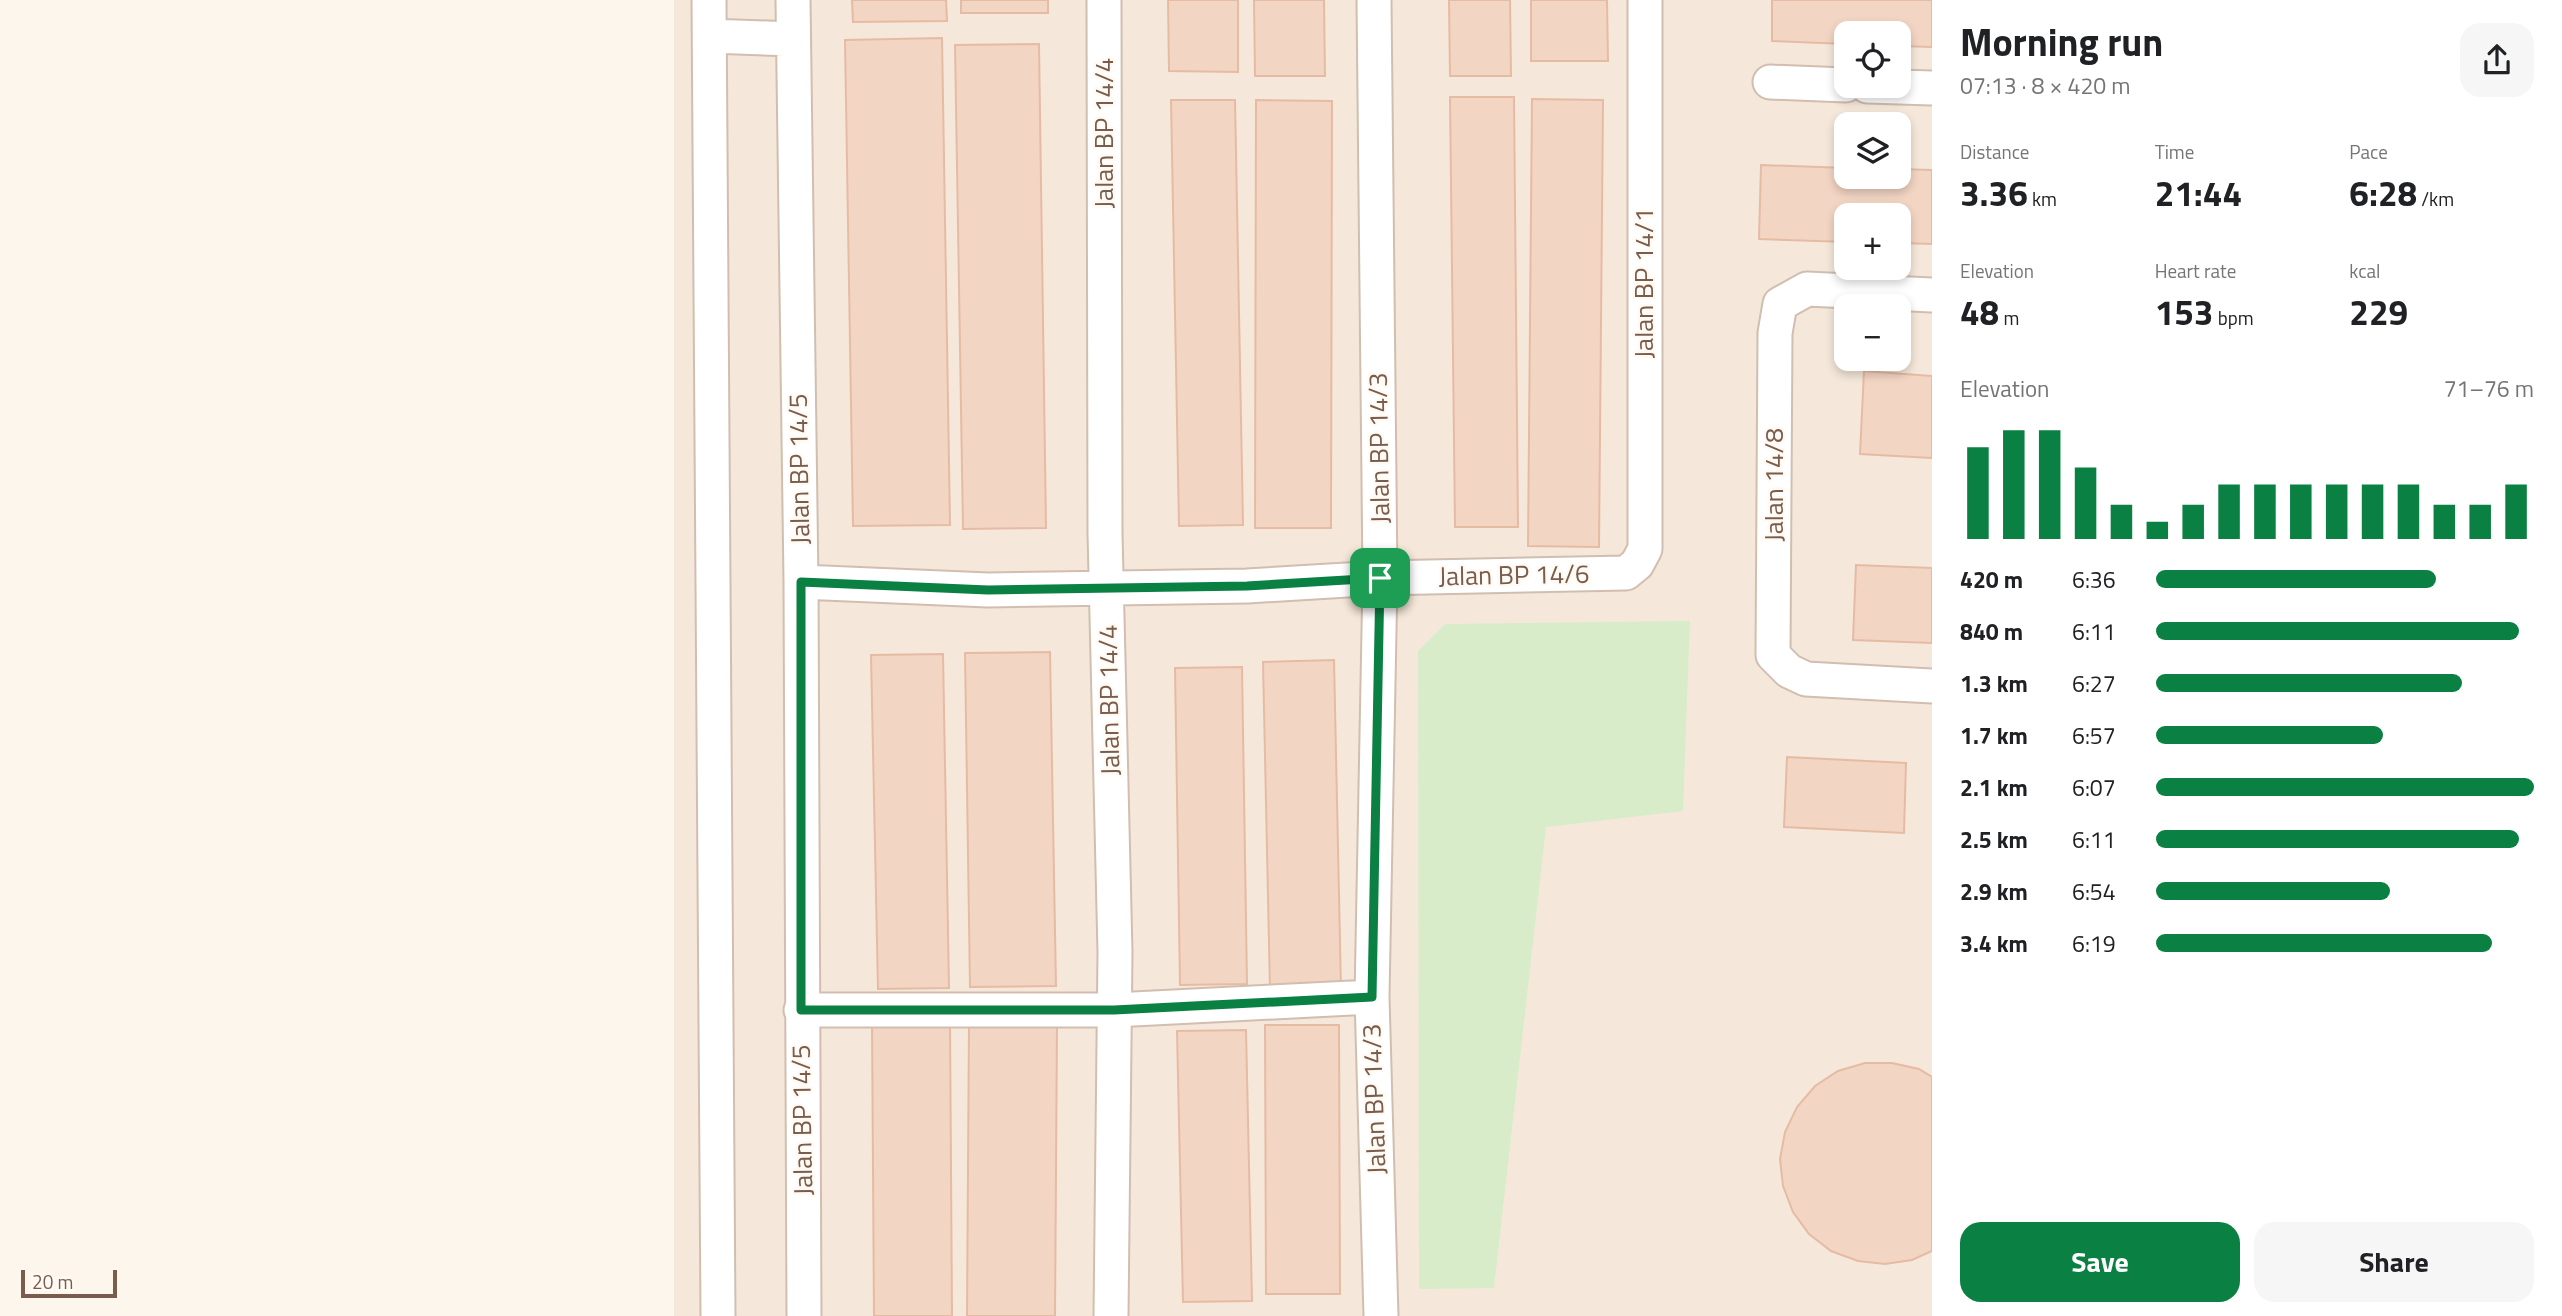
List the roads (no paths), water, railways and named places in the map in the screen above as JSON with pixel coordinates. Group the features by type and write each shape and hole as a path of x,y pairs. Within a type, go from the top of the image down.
{"street":[{"path":"709,0 718,1316"},
{"name":"Jalan BP 14/5","path":"793,0 801,582 804,1316"},
{"name":"Jalan BP 14/4","path":"1104,0 1106,587 1115,952 1111,1316"},
{"name":"Jalan BP 14/3","path":"1374,0 1380,578 1372,997 1381,1316"},
{"name":"Jalan BP 14/1","path":"1637,564 1645,549 1644,0"},
{"path":"710,36 793,39"},
{"path":"1770,82 1834,85"},
{"path":"1911,87 1932,88"},
{"name":"Jalan 14/8","path":"1932,295 1807,289 1780,304 1775,333 1773,642 1773,655 1789,671 1806,679 1932,686"},
{"name":"Jalan BP 14/6","path":"801,582 988,590 1247,586 1380,578 1626,573 1637,564"},
{"path":"801,1010 1114,1010 1372,997"}]}
